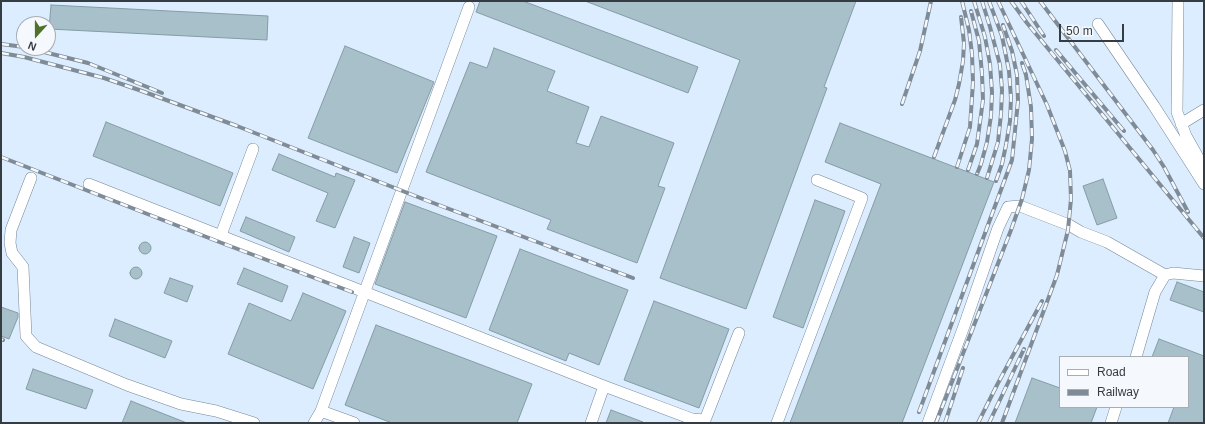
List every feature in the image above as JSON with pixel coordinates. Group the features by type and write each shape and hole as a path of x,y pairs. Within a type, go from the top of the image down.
{"lane":[{"path":"1178,1 1177,112 1186,136 1204,168"},
{"path":"314,423 321,411 469,7"},
{"path":"1098,24 1154,106 1204,184"},
{"path":"1181,124 1204,110"},
{"path":"221,235 253,149"},
{"path":"31,178 11,230 10,243 12,253 23,267 26,336 36,347 127,385 181,404 216,411 254,423"},
{"path":"777,423 862,198 817,180"},
{"path":"90,184 604,386 692,419 706,420 739,333"},
{"path":"928,423 998,228 1008,207 1020,206 1069,225 1081,232 1107,242 1165,275 1173,273 1204,276"},
{"path":"1136,356 1155,292 1165,275"},
{"path":"590,423 604,386"},
{"path":"1110,423 1116,408"},
{"path":"321,411 354,423"}],"building":[{"path":"480,1 523,1 698,67 688,93 476,12"},
{"path":"585,1 856,1 824,87 827,88 746,309 660,278 740,60"},
{"path":"51,5 268,16 267,40 56,29 56,16 50,16"},
{"path":"345,46 434,82 397,173 308,138"},
{"path":"494,48 555,71 547,91 589,107 576,143 589,147 601,116 674,143 658,186 665,188 637,263 547,229 551,220 426,172 470,62 487,68"},
{"path":"106,122 233,173 220,206 93,156"},
{"path":"840,123 994,182 902,423 790,423 881,184 825,162"},
{"path":"279,154 335,177 336,173 355,180 335,228 316,221 328,193 272,170"},
{"path":"1103,179 1117,218 1097,225 1083,186"},
{"path":"815,200 845,211 803,328 773,317"},
{"path":"405,202 497,236 466,318 375,284"},
{"path":"246,217 295,237 289,252 240,231"},
{"path":"354,237 370,243 359,273 343,267"},
{"path":"147,242 150,243 150,253 143,254 140,253 139,246 140,243"},
{"path":"520,249 628,290 599,365 569,353 566,361 489,330"},
{"path":"138,267 141,268 141,278 134,279 131,278 130,271 131,268"},
{"path":"244,268 288,286 282,302 237,284"},
{"path":"170,278 193,286 187,302 164,293"},
{"path":"1177,282 1204,292 1204,312 1170,300"},
{"path":"303,293 346,311 313,389 228,354 249,303 291,321"},
{"path":"654,301 729,329 699,408 624,380"},
{"path":"1,307 18,313 18,317 9,339 1,336"},
{"path":"115,319 172,341 165,358 109,336"},
{"path":"376,325 532,384 517,423 392,423 345,405"},
{"path":"1159,339 1204,356 1204,423 1168,423 1174,408 1189,408 1189,356 1152,356"},
{"path":"33,369 93,390 86,409 26,389"},
{"path":"1032,378 1059,388 1059,408 1097,408 1091,423 1015,423"},
{"path":"131,401 187,423 122,423"},
{"path":"611,410 643,422 643,423 606,423"}],"railway":[{"path":"902,104 920,51 931,1"},
{"path":"957,167 970,127 973,82 969,30 962,1"},
{"path":"974,1 985,37 990,64 992,92 991,116 987,142 977,174"},
{"path":"982,1 1000,65 1002,90 998,142 987,178"},
{"path":"989,1 1002,36 1009,71 1011,98 1010,121 1006,145 1002,164 996,181"},
{"path":"998,1 1047,105 1065,151 1070,171 1071,199 1068,230 1057,275 1002,423"},
{"path":"1011,1 1027,23 1204,238"},
{"path":"1021,1 1044,36"},
{"path":"1040,1 1153,150 1164,167 1188,212"},
{"path":"968,170 977,144 983,100 979,41 971,11"},
{"path":"934,157 955,100 959,84 964,43 961,17"},
{"path":"919,412 1012,160 1018,101 1017,75 1012,51 1003,25"},
{"path":"1,44 16,46"},
{"path":"1056,50 1124,131"},
{"path":"1,53 24,57 104,78 139,90 237,126 428,201 633,278"},
{"path":"56,55 88,63 162,93"},
{"path":"936,423 1011,230 1022,199 1029,170 1032,139 1031,107 1026,75 1022,63"},
{"path":"1,157 352,292"},
{"path":"978,423 1042,301"},
{"path":"989,423 1024,349"},
{"path":"945,423 963,368"}]}
